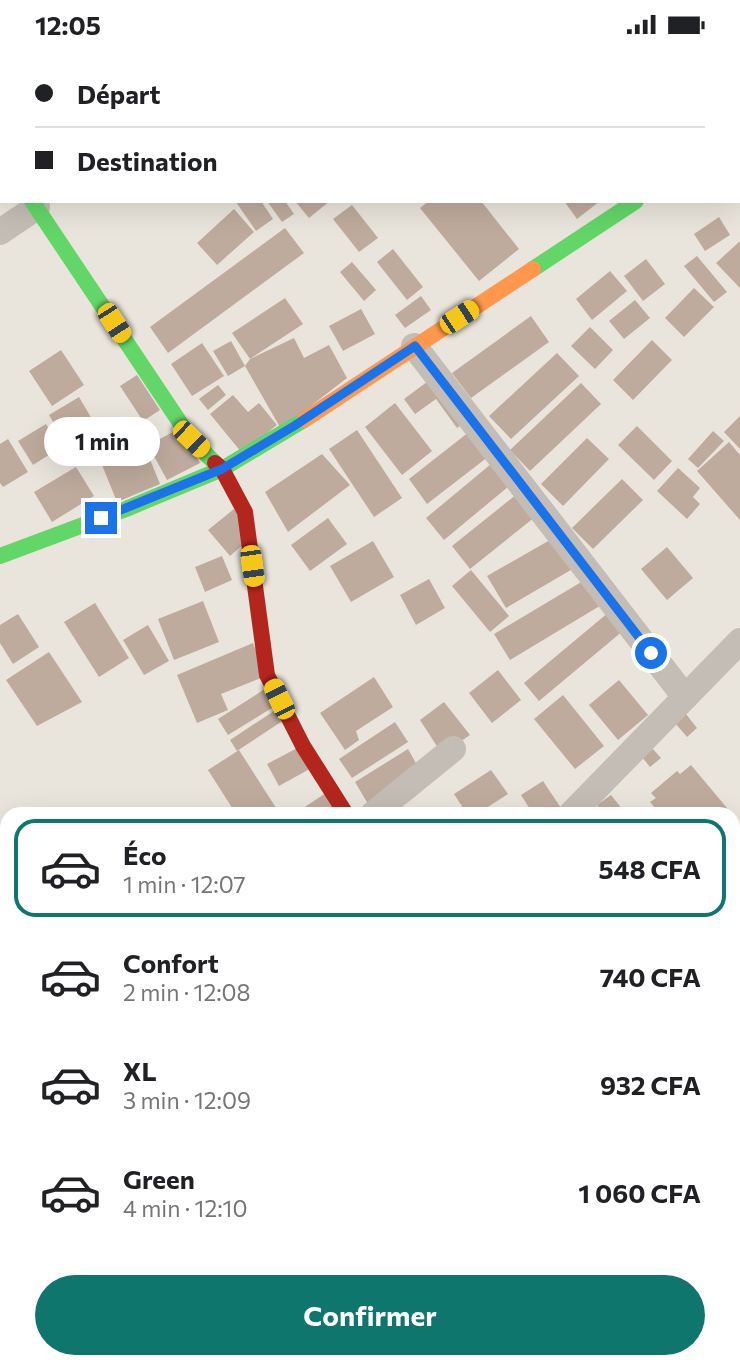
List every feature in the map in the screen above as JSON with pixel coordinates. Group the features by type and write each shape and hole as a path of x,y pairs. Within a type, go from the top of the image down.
{"street":[{"path":"0,556 222,469 294,426 633,203"},
{"path":"0,232 34,204 191,439 222,469 244,512 268,675 303,746 342,807"},
{"path":"415,346 685,697"},
{"path":"578,807 740,641"},
{"path":"382,807 453,749"}],"building":[{"path":"237,203 262,203 273,219 256,231"},
{"path":"268,203 286,203 294,214 282,222"},
{"path":"297,203 328,203 309,218"},
{"path":"426,203 483,203 519,249 479,281 420,208"},
{"path":"565,203 597,203 577,219"},
{"path":"352,205 378,238 359,252 333,219"},
{"path":"234,209 254,232 217,265 197,243"},
{"path":"719,217 730,235 705,251 694,234"},
{"path":"285,228 304,253 168,353 150,327"},
{"path":"740,243 740,288 716,263"},
{"path":"393,249 423,287 407,300 377,262"},
{"path":"697,256 727,292 714,302 684,266"},
{"path":"646,259 665,284 643,301 624,276"},
{"path":"352,262 376,290 364,301 340,272"},
{"path":"610,271 627,291 592,320 576,299"},
{"path":"694,288 714,307 684,337 665,318"},
{"path":"421,296 431,310 405,328 395,315"},
{"path":"285,298 303,324 250,359 232,333"},
{"path":"635,300 650,318 624,339 609,321"},
{"path":"361,309 375,334 343,351 329,326"},
{"path":"531,316 549,342 471,398 452,373"},
{"path":"590,327 613,350 595,369 571,346"},
{"path":"294,338 304,358 329,345 347,378 281,429 245,366 250,359"},
{"path":"652,340 672,360 633,400 613,380"},
{"path":"231,341 245,366 228,376 213,351"},
{"path":"202,343 224,376 192,396 171,364"},
{"path":"61,350 84,385 52,406 29,371"},
{"path":"557,353 579,376 511,439 489,416"},
{"path":"137,375 160,410 143,421 120,386"},
{"path":"435,376 468,420 457,428 436,399 415,414 404,399"},
{"path":"581,383 601,404 530,471 510,450"},
{"path":"218,385 226,395 208,410 199,399"},
{"path":"233,395 248,412 259,403 277,425 242,453 210,414"},
{"path":"79,397 99,431 69,449 49,415"},
{"path":"395,403 432,451 402,475 365,427"},
{"path":"740,416 740,449 724,432"},
{"path":"46,424 60,448 33,465 18,441"},
{"path":"637,426 672,461 654,480 618,445"},
{"path":"181,428 200,463 167,480 148,445"},
{"path":"474,428 493,453 427,504 409,479"},
{"path":"357,430 402,498 374,517 329,449"},
{"path":"713,431 724,441 698,468 688,459"},
{"path":"587,438 609,459 563,506 541,484"},
{"path":"8,439 28,472 3,487 0,483 0,444"},
{"path":"729,442 740,455 740,520 697,471"},
{"path":"145,447 160,484 117,502 102,465"},
{"path":"322,454 350,485 288,532 265,492"},
{"path":"497,459 515,481 444,540 426,518"},
{"path":"76,467 94,496 52,522 34,492"},
{"path":"678,468 700,488 693,497 700,504 687,519 657,491"},
{"path":"622,479 643,500 593,549 572,528"},
{"path":"522,490 540,513 470,569 452,546"},
{"path":"234,509 255,534 230,556 208,530"},
{"path":"328,518 347,544 310,571 291,545"},
{"path":"557,536 576,567 506,608 487,576"},
{"path":"373,541 394,577 351,602 330,566"},
{"path":"667,547 693,578 667,600 641,569"},
{"path":"222,556 232,580 205,592 195,567"},
{"path":"471,570 509,616 490,632 452,586"},
{"path":"588,578 603,604 510,660 494,634"},
{"path":"429,579 445,608 416,625 400,595"},
{"path":"203,601 219,642 174,660 158,619"},
{"path":"95,603 129,658 99,677 64,622"},
{"path":"609,612 624,630 539,701 524,683"},
{"path":"18,614 39,647 13,664 0,643 0,625"},
{"path":"148,625 169,661 144,675 123,640"},
{"path":"253,643 266,676 221,694 228,710 197,723 177,675"},
{"path":"49,652 82,702 37,726 6,680"},
{"path":"498,670 521,700 492,723 469,693"},
{"path":"374,677 393,707 356,731 359,740 345,750 320,713"},
{"path":"619,680 648,715 618,740 589,705"},
{"path":"268,687 278,704 228,735 218,719"},
{"path":"563,695 604,746 575,769 534,719"},
{"path":"444,702 470,735 442,754 420,720"},
{"path":"280,707 287,718 237,751 230,740"},
{"path":"686,714 697,728 687,737 675,723"},
{"path":"395,722 408,742 352,778 339,759"},
{"path":"303,745 315,766 279,786 267,764"},
{"path":"408,749 421,772 368,804 355,782"},
{"path":"653,749 661,758 650,767 642,757"},
{"path":"239,750 276,807 232,807 208,770"},
{"path":"691,765 726,807 654,807 650,802 656,798 651,793 677,771 680,774"},
{"path":"491,770 508,794 488,807 462,807 454,794"},
{"path":"543,781 560,807 529,807 521,795"},
{"path":"332,789 338,807 305,807"},
{"path":"611,795 621,807 598,807 597,805"}],"traffic: fast":[{"path":"33,203 191,439 215,463"},
{"path":"533,269 633,203"},
{"path":"0,556 126,509 222,469 304,420"}],"traffic: slow":[{"path":"304,420 533,269"}],"traffic: jam":[{"path":"215,463 222,469 245,512 267,675 303,746 342,807"}],"route":[{"path":"101,518 222,469 294,426 415,346 651,653"}]}
